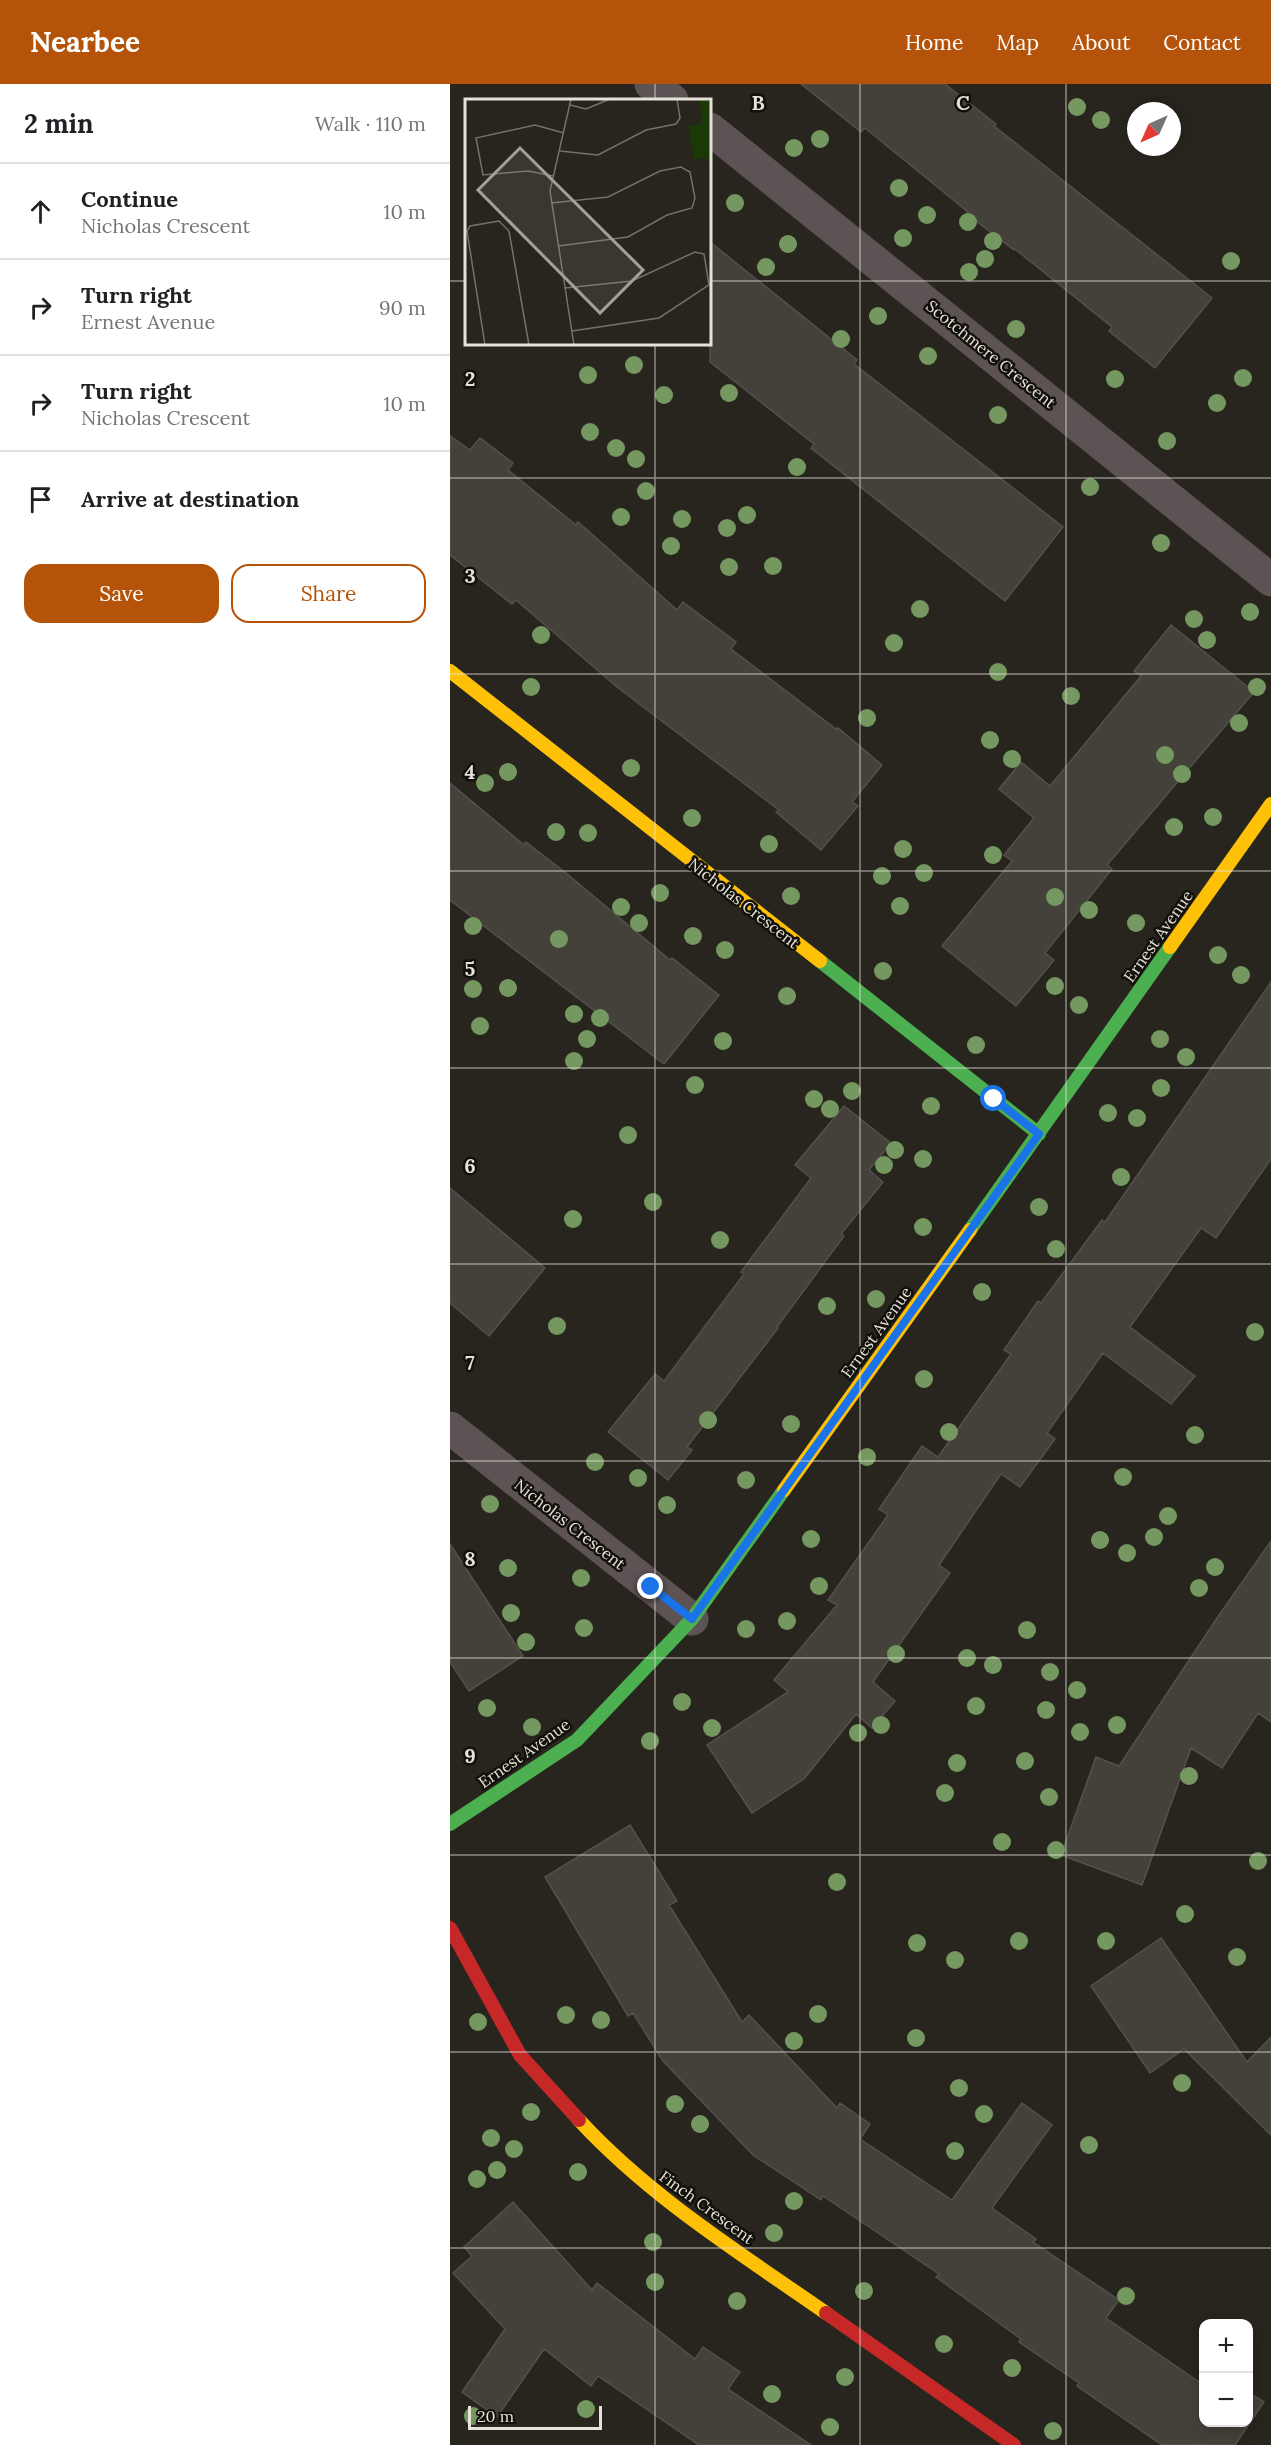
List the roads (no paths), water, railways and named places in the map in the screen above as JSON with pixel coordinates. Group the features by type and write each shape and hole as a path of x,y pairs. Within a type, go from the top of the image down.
{"street":[{"path":"651,84 671,99"},
{"name":"Scotchmere Crescent","path":"711,130 1271,580"},
{"name":"Nicholas Crescent","path":"450,671 1039,1134"},
{"name":"Ernest Avenue","path":"450,1824 577,1740 692,1619 1039,1134 1271,804"},
{"name":"Nicholas Crescent","path":"450,1428 692,1619"},
{"name":"Finch Crescent","path":"450,1928 520,2055 608,2151 672,2205 1014,2445"}]}
